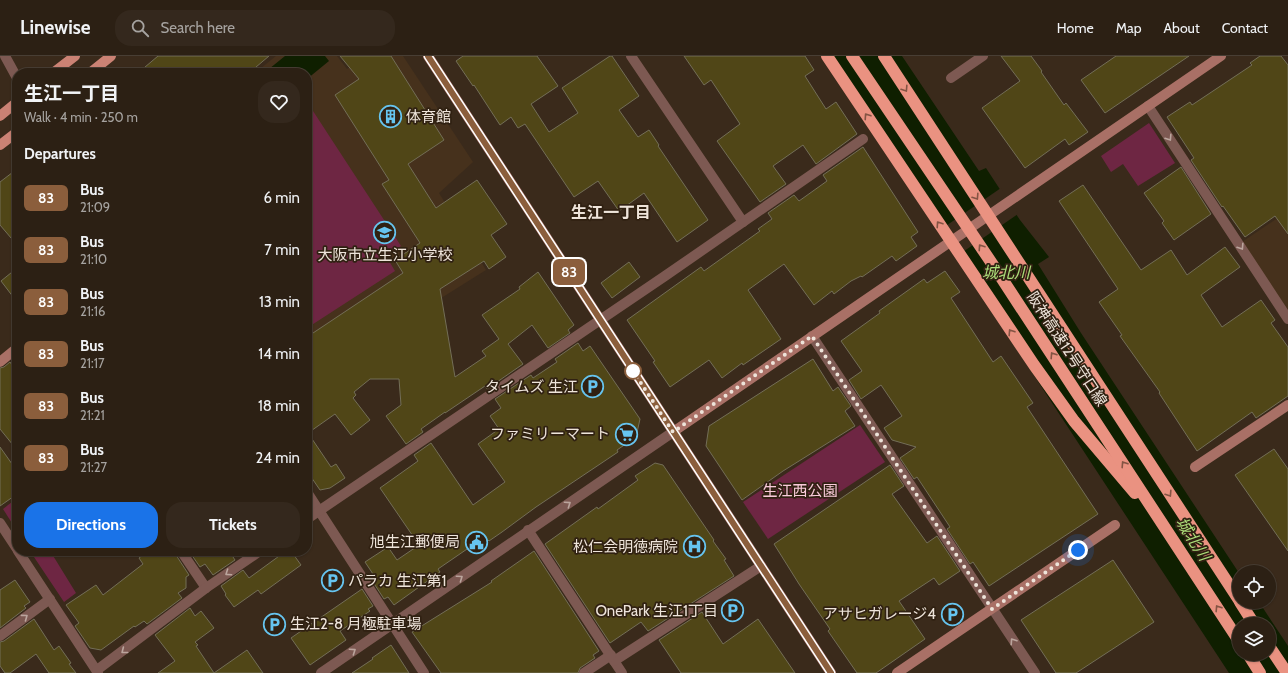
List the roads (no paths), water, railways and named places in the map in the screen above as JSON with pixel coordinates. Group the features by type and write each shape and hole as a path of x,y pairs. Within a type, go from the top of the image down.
{"highway":[{"path":"827,56 1034,365 1074,421 1171,536"},
{"name":"阪神高速12号守口線","path":"852,56 993,264 1232,630"},
{"name":"阪神高速12号守口線","path":"884,56 1232,589"},
{"path":"1276,657 1286,673"},
{"path":"1252,661 1260,673"}],"main road":[{"path":"59,68 75,56"},
{"path":"96,68 111,56"},
{"path":"0,116 12,106"},
{"path":"0,145 12,136"}],"street":[{"path":"5,56 12,69"},
{"path":"428,56 599,320 831,673"},
{"path":"631,56 743,222"},
{"path":"951,78 983,56"},
{"path":"321,673 1221,56"},
{"path":"1148,106 1288,319"},
{"path":"312,515 863,139"},
{"path":"812,336 1035,673"},
{"path":"0,362 12,352"},
{"path":"1196,467 1288,405"},
{"path":"312,500 424,673"},
{"path":"0,523 12,541"},
{"path":"896,673 1115,525"},
{"path":"528,530 622,673"},
{"path":"22,556 97,672 206,588 253,556"},
{"path":"184,556 206,588"},
{"path":"584,673 612,658 761,566"},
{"path":"0,636 50,599"}],"water":[{"path":"285,56 325,56 329,61 312,75 312,68 270,68"},
{"name":"城北川","path":"826,56 902,56 979,171 986,168 1020,220 1049,257 1038,264 1081,333 1234,565 1232,565 1232,609 1264,609 1269,617 1232,617 1232,661 1276,661 1276,628 1288,646 1288,673 1229,673"}],"place":[{"name":"体育館","path":"390,117"},
{"name":"大阪市立生江小学校","path":"385,232"},
{"name":"タイムズ 生江","path":"593,387"},
{"name":"ファミリーマート","path":"626,434"},
{"name":"旭生江郵便局","path":"476,542"},
{"name":"松仁会明徳病院","path":"694,547"},
{"name":"パラカ 生江第1","path":"333,581"},
{"name":"OnePark 生江1丁目","path":"733,611"},
{"name":"アサヒガレージ4","path":"952,614"},
{"name":"生江2-8 月極駐車場","path":"275,624"}],"district":[{"name":"生江一丁目","path":"611,212"}],"park label":[{"name":"生江西公園","path":"800,491"}]}
